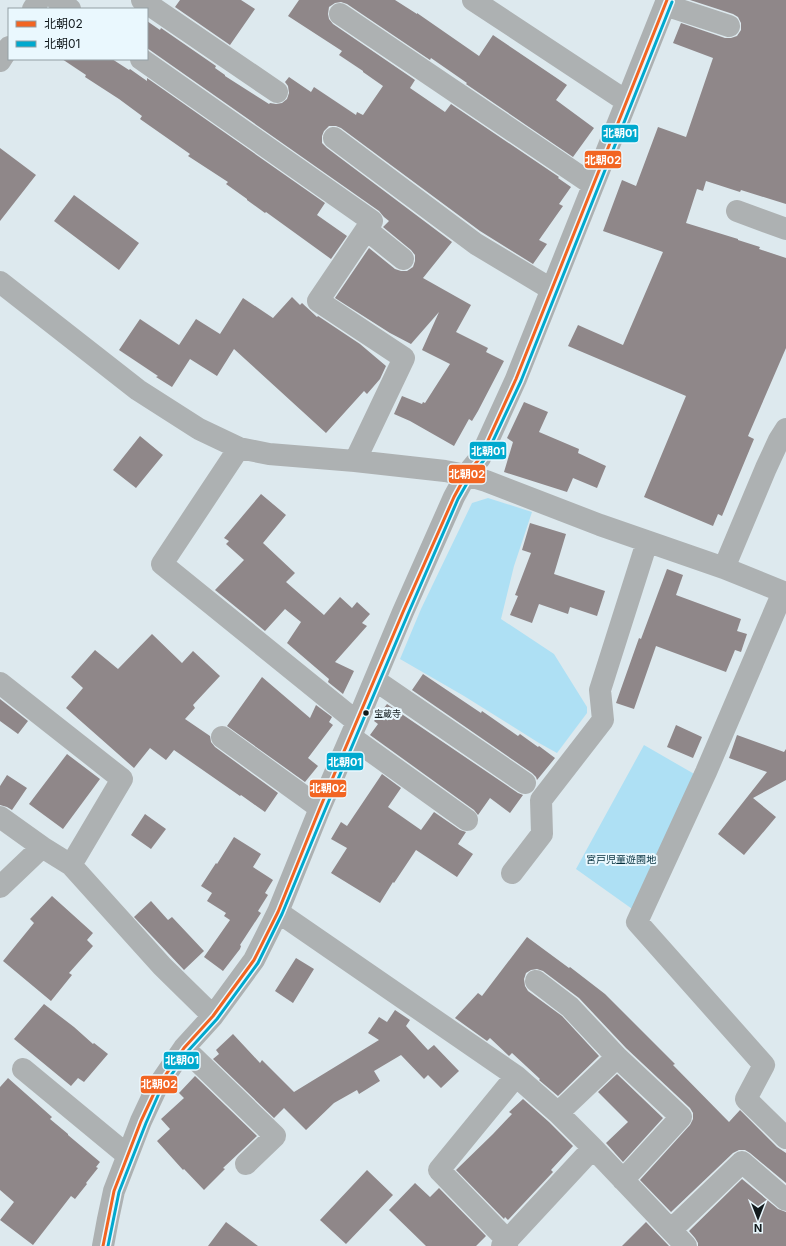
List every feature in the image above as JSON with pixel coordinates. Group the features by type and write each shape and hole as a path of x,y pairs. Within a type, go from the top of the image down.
{"street":[{"path":"57,0 69,8"},
{"path":"142,0 278,92"},
{"path":"473,0 626,101"},
{"path":"102,1246 114,1191 141,1121 156,1089 184,1048 213,1016 254,960 278,912 320,808 450,504 466,475 484,451 516,379 666,3 730,26"},
{"path":"340,14 593,185"},
{"path":"0,61 8,49"},
{"path":"142,60 372,221 318,301 404,358 355,461"},
{"path":"334,138 476,244 551,289"},
{"path":"737,211 786,229"},
{"path":"366,230 403,259"},
{"path":"0,282 138,390 200,429 239,448 269,454 355,461 445,471 466,475 486,481 647,542 724,568 785,593 706,772 637,922 764,1065 746,1099 786,1138"},
{"path":"724,568 766,468 786,428"},
{"path":"239,448 162,564 354,729 467,820"},
{"path":"512,873 542,834 541,800 603,720 600,690 647,542"},
{"path":"375,680 525,783"},
{"path":"0,683 122,779 71,865"},
{"path":"222,737 320,808"},
{"path":"0,817 42,847 71,865 162,966 213,1016"},
{"path":"0,888 42,847"},
{"path":"278,912 516,1076 558,1113 686,1246"},
{"path":"536,981 570,1007 617,1057 681,1117 623,1180"},
{"path":"184,1048 275,1136 246,1164"},
{"path":"558,1113 617,1057"},
{"path":"23,1069 127,1155"},
{"path":"516,1076 439,1170 505,1243 593,1148"},
{"path":"671,1230 742,1162 786,1200"}],"green space":[{"path":"488,498 532,512 514,566 501,619 554,654 587,707 587,713 557,753 400,659 421,609 472,503"},
{"name":"宮戸児童遊園地","path":"644,745 696,775 635,911 576,869"}],"building":[{"path":"180,0 241,0 255,9 230,45 175,7"},
{"path":"299,0 395,0 417,13 479,56 493,35 567,85 556,100 594,128 573,157 466,84 467,83 431,58 430,60 347,4 341,2 335,3 329,7 329,19 333,24 415,80 410,88 445,112 451,104 559,177 558,178 571,187 559,204 563,206 539,240 547,244 533,264 480,231 341,128 329,126 324,131 322,143 327,148 452,242 423,278 471,305 456,332 488,348 486,352 504,361 478,411 472,421 469,419 454,446 410,421 394,414 402,396 422,404 423,402 425,403 450,364 422,350 439,312 411,344 390,333 335,298 369,248 395,269 407,271 413,267 415,255 383,227 389,221 379,211 148,49 148,22 160,30 161,28 216,66 215,68 225,76 269,104 282,103 287,99 289,93 288,86 285,82 289,77 311,92 314,87 356,115 357,112 363,115 383,86 339,55 342,51 288,16"},
{"path":"690,0 786,0 786,204 706,181 703,191 697,189 686,223 738,239 760,247 759,249 786,258 786,348 748,436 754,439 722,516 718,514 713,526 644,497 686,396 568,346 578,325 623,345 663,252 603,231 622,180 636,186 658,127 686,137 713,58 673,43 681,23 725,38 737,36 741,30 741,23 738,17 733,14"},
{"path":"64,60 114,60 147,81 147,78 325,203 317,215 347,236 331,259 247,200 226,184 228,182 188,156 190,154 140,119 142,116 85,77 86,75"},
{"path":"0,148 36,175 0,221"},
{"path":"74,195 139,243 119,270 54,221"},
{"path":"292,297 300,305 302,303 317,317 318,316 360,344 386,366 380,379 367,394 364,391 326,433 234,349 217,376 190,359 172,387 119,350 140,319 179,345 196,319 220,334 243,298 273,318"},
{"path":"524,402 548,412 539,432 579,449 578,453 606,466 597,488 573,478 567,492 504,472 513,442 507,438"},
{"path":"140,436 163,455 136,488 113,470"},
{"path":"261,494 286,515 263,543 295,573 286,582 324,615 340,597 352,608 357,602 370,614 362,623 367,626 335,662 354,671 343,694 328,682 329,679 287,643 301,622 285,609 265,631 215,590 244,560 226,544 229,541 224,538"},
{"path":"530,523 566,534 554,574 605,591 597,616 570,607 568,614 539,604 532,623 510,615 518,596 515,595 531,553 522,550"},
{"path":"667,569 683,575 676,595 741,619 737,631 747,634 741,652 735,650 726,672 656,646 634,709 616,703 639,638 641,639"},
{"path":"152,634 182,663 193,651 220,676 193,705 195,708 185,719 210,736 211,742 215,747 278,793 265,812 174,750 166,760 150,748 134,768 66,708 83,688 71,677 95,650 118,669"},
{"path":"423,674 481,713 482,711 518,736 520,734 555,758 537,780 532,773 412,690"},
{"path":"262,677 310,718 316,705 332,717 329,722 333,725 308,758 318,766 305,782 227,726"},
{"path":"0,699 28,721 18,734 0,721"},
{"path":"387,704 523,795 510,813 490,798 478,815 474,810 370,735 378,724 374,721"},
{"path":"676,725 702,737 693,758 667,747"},
{"path":"737,735 784,752 786,749 786,780 753,798 776,817 744,855 718,834 767,772 729,758"},
{"path":"67,754 100,779 63,829 29,804"},
{"path":"382,774 401,788 388,807 421,830 434,812 460,830 466,832 458,844 473,854 457,877 416,850 380,903 331,873 347,848 331,839 341,822 347,826"},
{"path":"7,775 27,788 12,810 0,805 0,786"},
{"path":"145,814 166,829 151,849 131,835"},
{"path":"234,837 261,854 253,867 273,880 265,893 268,895 258,911 261,913 240,945 240,949 223,971 204,957 230,920 224,916 226,913 207,901 212,893 201,886"},
{"path":"52,896 93,933 87,940 93,946 69,973 72,975 51,1001 3,961 34,923 30,919"},
{"path":"151,901 168,920 172,917 204,951 184,970 134,917"},
{"path":"527,937 605,994 675,1064 673,1065 729,1122 740,1110 777,1147 786,1153 786,1183 750,1153 745,1150 739,1150 733,1153 671,1212 640,1180 690,1125 693,1119 693,1113 690,1108 626,1048 579,998 543,971 537,969 526,973 524,979 525,986 528,991 562,1016 599,1056 558,1096 539,1080 540,1079 512,1053 509,1056 490,1038 487,1041 455,1018 478,993 482,996"},
{"path":"296,958 314,969 293,1003 275,991"},
{"path":"44,1004 93,1044 94,1043 108,1054 84,1082 78,1078 71,1086 14,1039"},
{"path":"395,1010 410,1020 406,1026 428,1050 434,1045 459,1071 441,1088 428,1075 424,1079 401,1055 374,1071 380,1081 359,1094 357,1090 334,1103 306,1130 284,1108 274,1118 213,1059 219,1054 216,1050 233,1034 260,1063 262,1060 294,1092 379,1040 368,1033 379,1017 387,1022"},
{"path":"617,1074 663,1118 623,1162 606,1143 628,1122 598,1092"},
{"path":"195,1076 257,1136 223,1168 225,1169 204,1190 184,1169 183,1170 157,1141 170,1129 161,1119 184,1098 179,1093"},
{"path":"8,1078 52,1117 50,1119 100,1162 96,1167 98,1168 75,1199 71,1196 33,1245 0,1220 14,1202 0,1190 0,1087"},
{"path":"523,1099 573,1146 551,1170 553,1172 508,1220 505,1217 504,1219 456,1170 512,1114 509,1112"},
{"path":"367,1170 393,1195 346,1244 320,1220"},
{"path":"742,1179 778,1209 786,1212 786,1246 698,1246 695,1238 689,1231"},
{"path":"415,1183 430,1197 439,1188 486,1236 476,1246 426,1246 389,1210"},
{"path":"226,1222 258,1246 208,1246"},
{"path":"646,1222 669,1246 622,1246"}],"transit line":[{"name":"北朝02","path":"103,1246 114,1191 141,1121 156,1089 184,1048 213,1016 254,960 278,912 320,808 403,612 454,497 466,475 480,458 516,379 667,0"},
{"name":"北朝01","path":"108,1246 119,1192 160,1091 188,1051 217,1019 258,963 282,914 458,499 470,478 484,460 521,381 672,2"}],"place":[{"name":"宝蔵寺","path":"366,713"}]}
